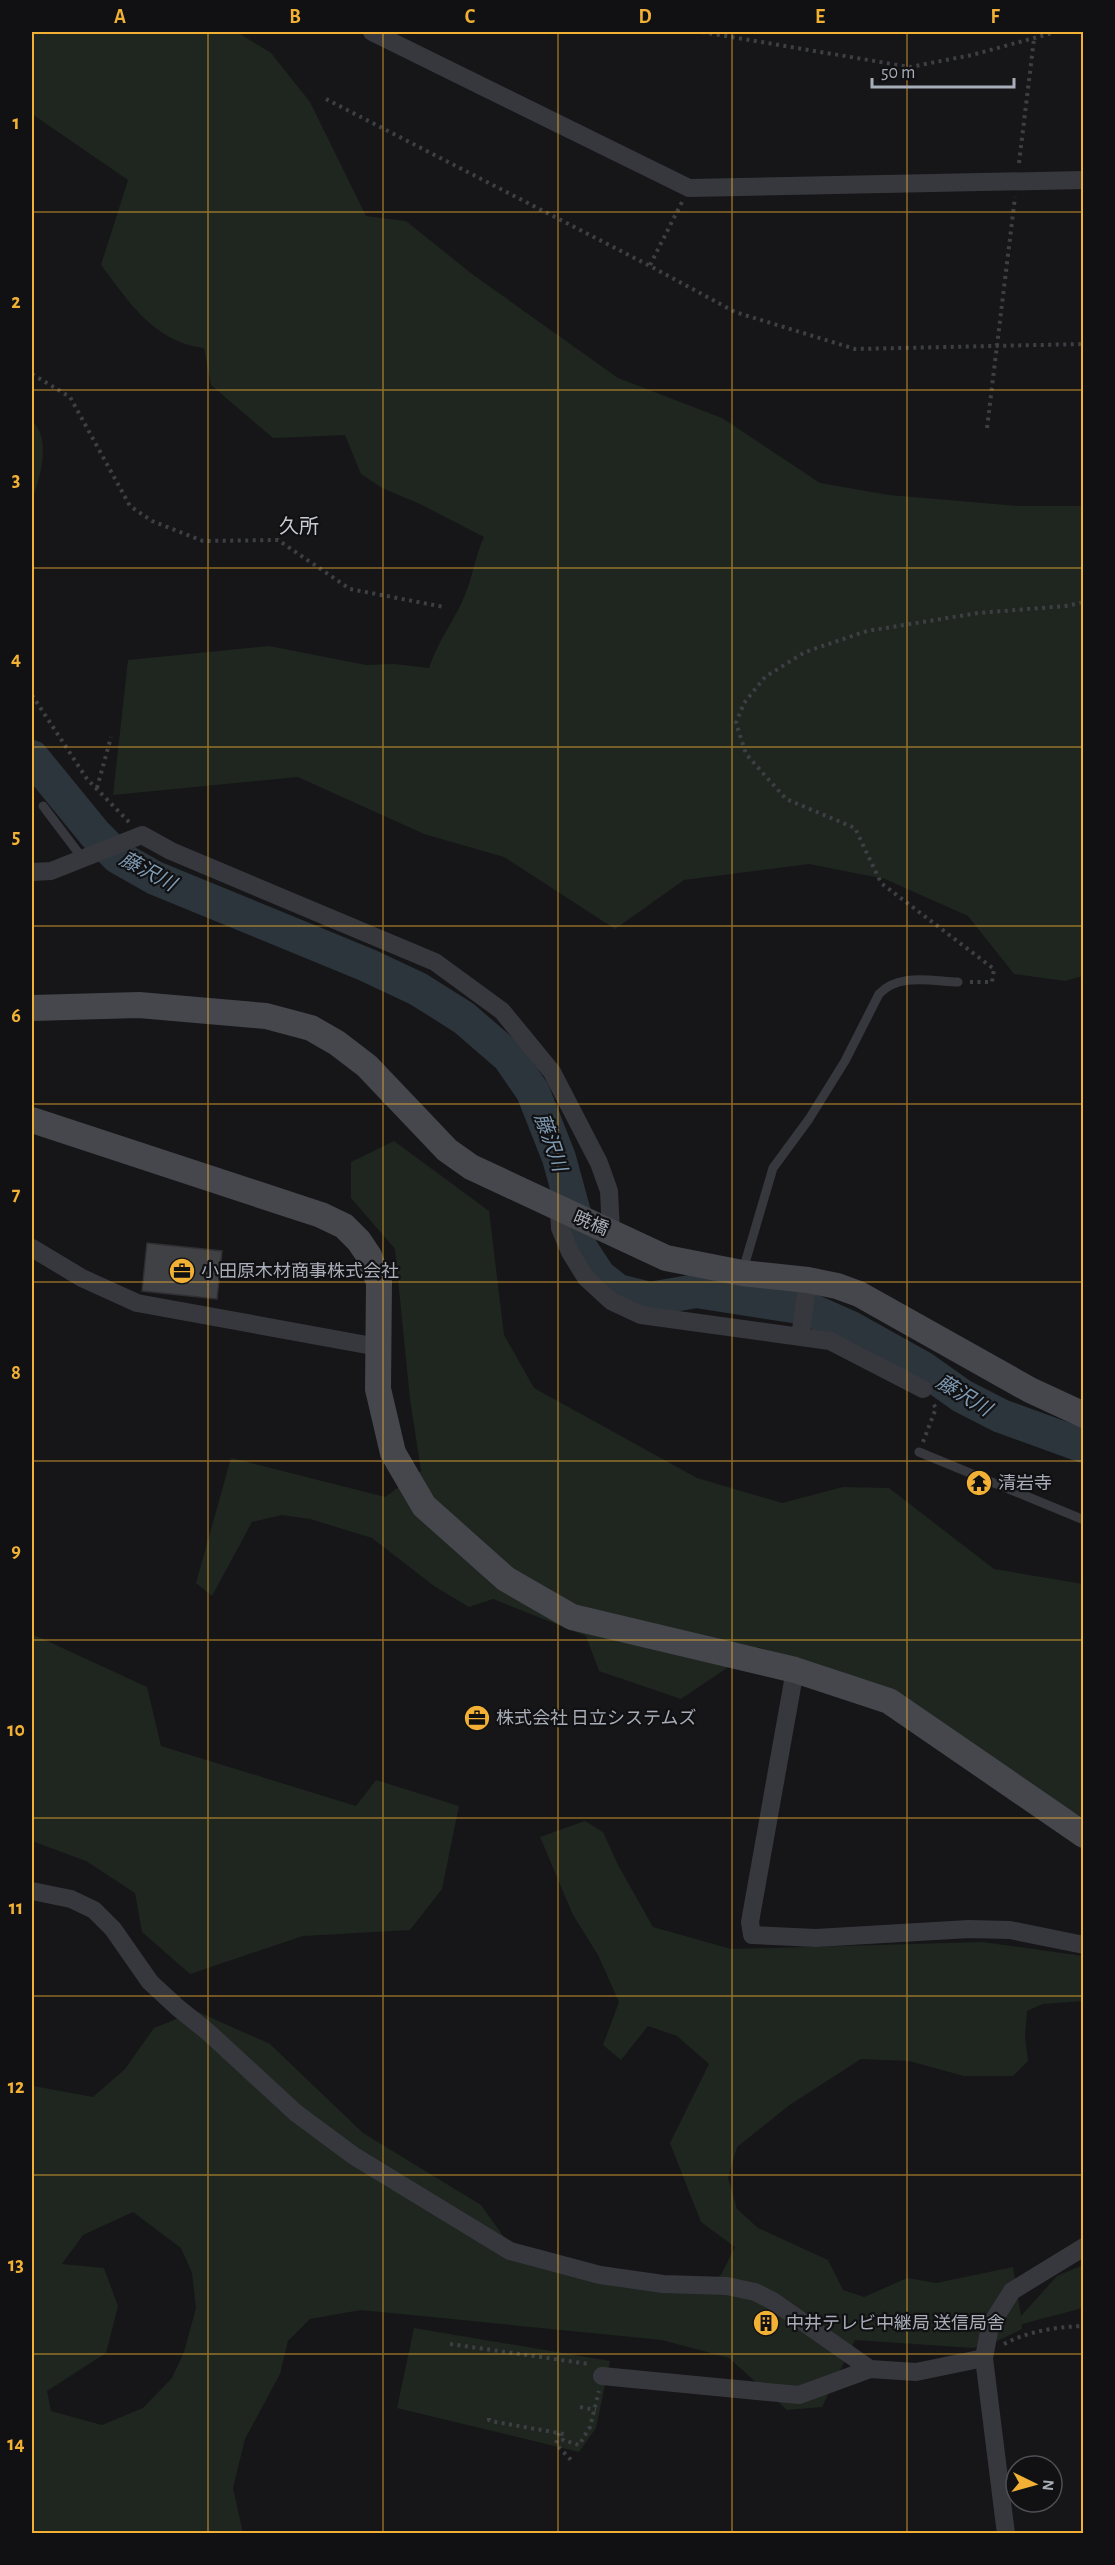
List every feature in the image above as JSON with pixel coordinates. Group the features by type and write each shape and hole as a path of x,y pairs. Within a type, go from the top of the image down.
{"street":[{"path":"372,32 688,188 1083,180"},
{"path":"32,872 51,871 142,835 171,851 435,962 502,1011 552,1072 600,1162 609,1191 617,1234"},
{"name":"暁橋","path":"32,1008 139,1005 266,1016 311,1028 337,1043 367,1066 447,1150 471,1167 666,1258 807,1287 837,1286 859,1294 1030,1390 1083,1415"},
{"path":"32,1120 321,1215 344,1226 369,1256 379,1282 378,1389 393,1453 424,1506 506,1579 572,1617 795,1670 889,1701 1083,1835"},
{"path":"559,1209 560,1228 570,1252 586,1278 610,1301 641,1315 800,1334 830,1341 923,1389"},
{"path":"32,1248 82,1278 137,1303 378,1347"},
{"path":"800,1334 807,1287"},
{"path":"795,1670 750,1922 752,1935 816,1938 969,1929 1000,1930 1083,1945"},
{"path":"32,1891 71,1899 94,1910 113,1929 150,1982 296,2113 354,2156 510,2251 600,2275 663,2284 726,2286 755,2292 773,2301 870,2368"},
{"path":"1006,2534 984,2358 990,2326 1012,2290 1083,2247"},
{"path":"602,2376 799,2395 870,2368 916,2372 984,2358"}],"lane":[{"path":"43,806 83,860"},
{"path":"742,1273 773,1168 809,1119 844,1061 879,994 886,986 904,980 958,982"},
{"path":"919,1452 1083,1520"}],"path":[{"path":"702,32 910,67 972,55 1056,32"},
{"path":"987,428 1034,39"},
{"path":"326,99 735,312 855,348 1083,344"},
{"path":"650,266 688,188"},
{"path":"32,374 70,397 130,507 153,521 204,541 278,540 350,589 444,607"},
{"path":"958,982 992,982 994,969 881,883 855,828 786,799 746,754 736,723 744,703 765,677 805,652 867,631 978,613 1066,606 1083,602"},
{"path":"32,695 87,779 142,835"},
{"path":"97,788 111,737"},
{"path":"926,1435 936,1408"},
{"path":"984,2358 1006,2343 1035,2332 1059,2327 1083,2326"},
{"path":"450,2344 591,2364 589,2375 602,2376 596,2410 590,2427 579,2445 563,2440 564,2434 496,2422 489,2418"},
{"path":"580,2407 596,2410"},
{"path":"559,2433 556,2444 572,2461"}],"shaded area":[{"path":"32,32 237,32 271,53 310,102 366,216 406,221 472,274 618,378 722,418 820,483 889,495 1019,506 1083,506 1083,976 1065,981 1014,974 968,916 885,879 809,864 684,880 615,929 504,857 424,834 298,777 113,795 128,660 269,646 366,665 394,664 429,668 465,595 484,537 420,504 382,488 361,474 345,435 273,438 211,385 204,348 171,338 157,329 133,306 101,265 128,180 32,114"},
{"path":"32,421 42,438 43,448 41,470 32,500"},
{"path":"394,1141 489,1211 504,1335 534,1388 697,1478 782,1503 843,1487 889,1488 994,1569 1083,1584 1083,1818 873,1684 758,1647 681,1699 599,1671 586,1636 493,1599 469,1607 434,1586 372,1538 310,1519 282,1515 252,1522 212,1596 196,1583 231,1458 385,1497 421,1471 410,1399 395,1249 351,1198 351,1162"},
{"path":"32,1634 147,1687 161,1746 356,1806 376,1780 459,1806 442,1889 410,1930 303,1936 190,1974 142,1932 135,1893 86,1861 32,1841"},
{"path":"585,1821 603,1832 618,1865 653,1927 731,1949 983,1942 1083,1956 1083,2001 1043,2004 1027,2011 1025,2037 1028,2061 1013,2076 964,2076 909,2061 861,2059 791,2104 737,2147 728,2178 737,2209 758,2228 828,2260 843,2290 864,2297 907,2278 936,2283 1013,2267 1021,2316 1057,2276 1083,2265 1083,2308 1022,2324 1022,2329 993,2343 973,2348 855,2340 822,2407 787,2410 729,2358 662,2340 361,2310 310,2319 288,2341 280,2374 245,2439 233,2488 243,2533 32,2533 32,2088 33,2086 93,2097 125,2069 154,2028 196,2011 270,2044 363,2133 481,2205 522,2262 695,2292 721,2275 735,2247 701,2222 670,2143 709,2064 677,2036 648,2026 621,2060 603,2045 619,2002 598,1955 573,1915 540,1837","holes":["133,2212 181,2248 192,2273 196,2308 184,2352 172,2378 143,2408 102,2425 51,2411 47,2391 106,2353 118,2306 104,2268 62,2264 83,2235"]},
{"path":"414,2328 610,2361 596,2428 579,2452 397,2408"}],"building":[{"name":"小田原木材商事株式会社","path":"147,1243 222,1251 217,1299 142,1291"},
{"name":"中井テレビ中継局 送信局舎","path":"763,2312 778,2322 770,2335 754,2324"}],"waterway":[{"name":"藤沢川","path":"32,757 95,834 118,857 155,878 367,965 418,989 464,1018 509,1057 533,1092 559,1158 576,1220 580,1247 599,1276 618,1291 650,1299 696,1291 806,1308 851,1328 921,1367 962,1396 1001,1416 1084,1446"}],"place":[{"name":"小田原木材商事株式会社","path":"182,1271"},
{"name":"清岩寺","path":"979,1483"},
{"name":"株式会社 日立システムズ","path":"477,1718"},
{"name":"中井テレビ中継局 送信局舎","path":"766,2323"}],"district":[{"name":"久所","path":"299,526"}]}
